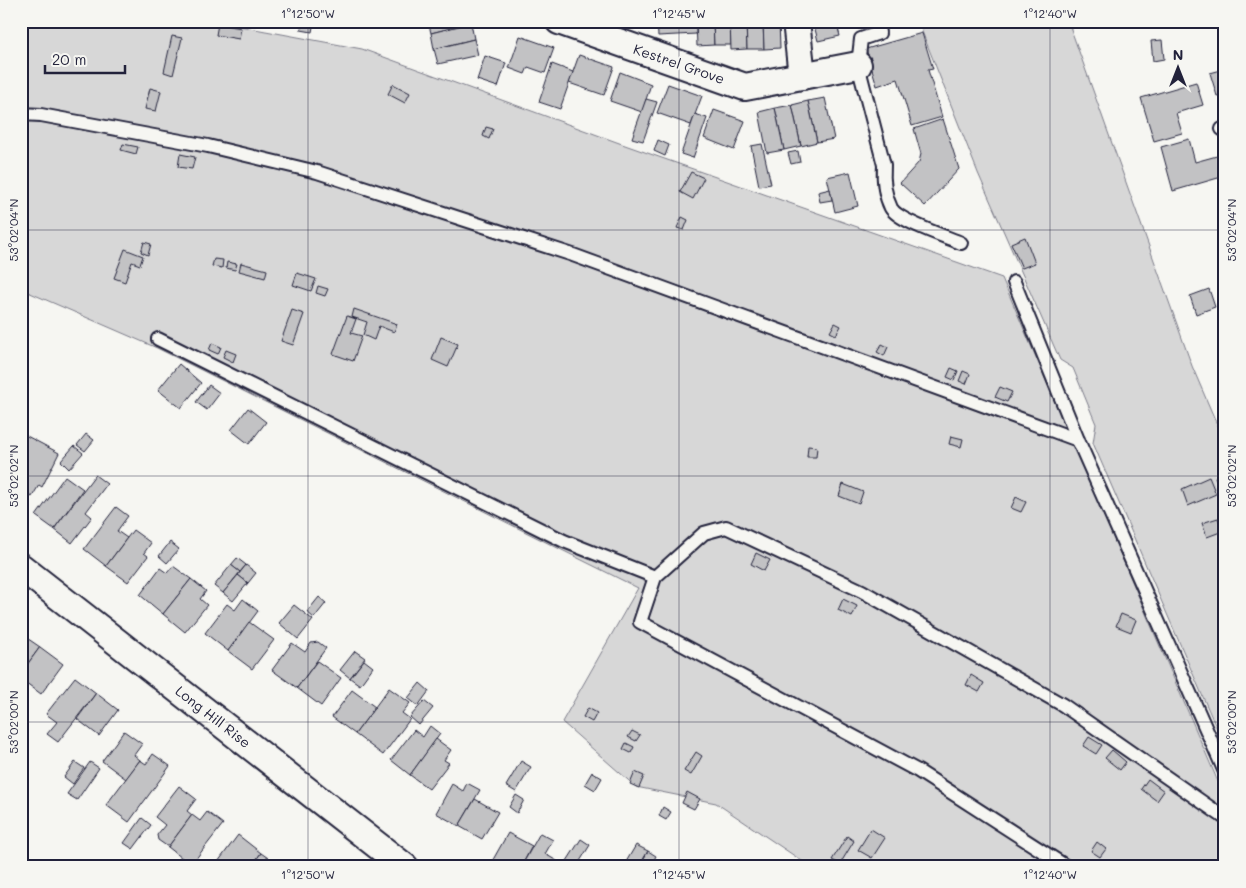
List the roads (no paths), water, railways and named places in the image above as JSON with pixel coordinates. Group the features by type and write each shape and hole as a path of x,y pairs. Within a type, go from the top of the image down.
{"street":[{"name":"Kestrel Grove","path":"559,21 746,87 858,65"},
{"path":"796,21 802,76"},
{"name":"Long Hill Rise","path":"21,567 405,867"}],"lane":[{"path":"877,21 880,33 860,39 858,65 884,166 883,179 892,209 904,219 962,243"},
{"path":"21,114 41,115 208,146 317,172 574,255 1078,440"},
{"path":"1014,282 1078,440 1225,772"},
{"path":"158,339 564,541 655,577"},
{"path":"1067,867 918,771 640,622 655,577 704,533 726,527 862,591 1063,705 1225,818"}]}
